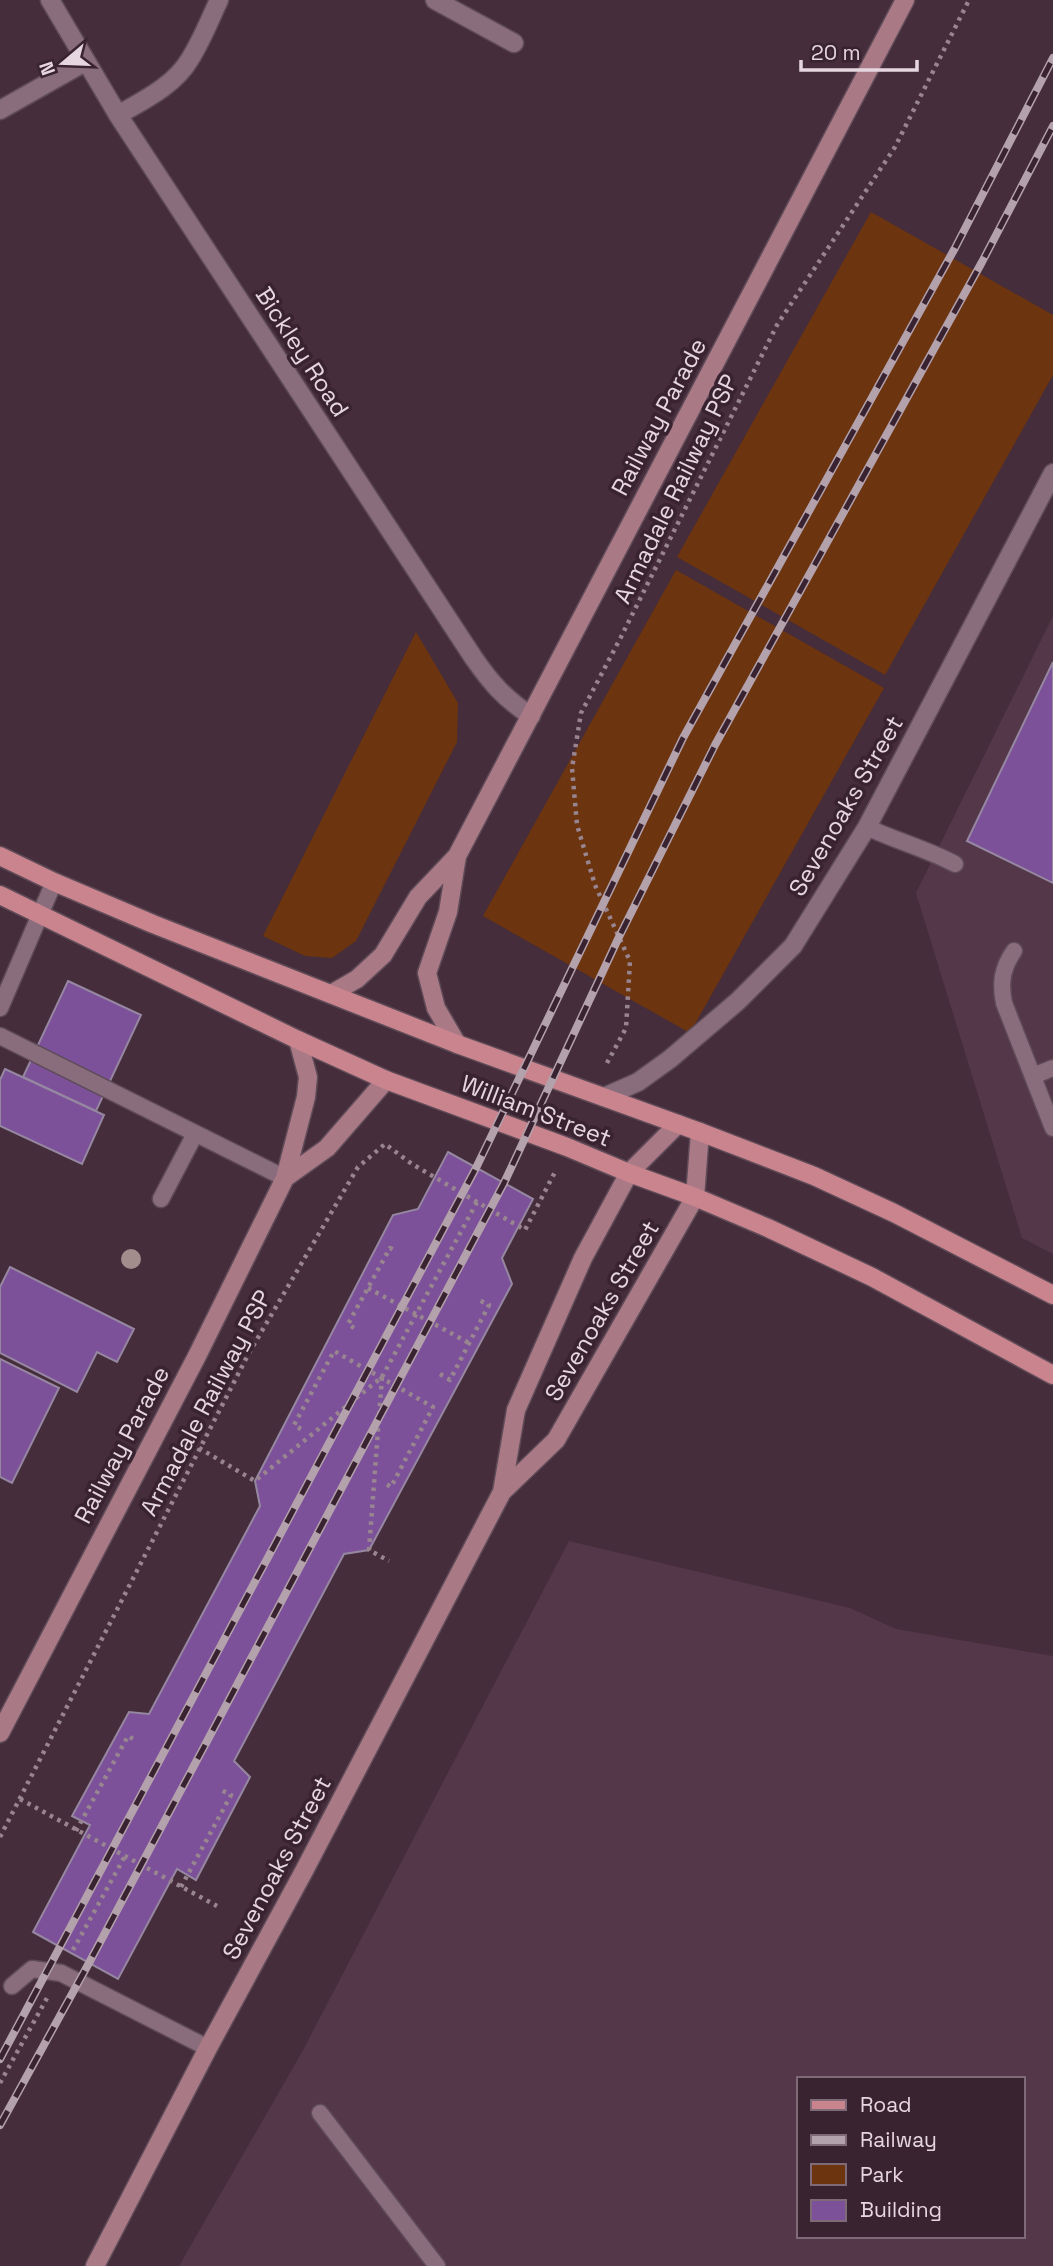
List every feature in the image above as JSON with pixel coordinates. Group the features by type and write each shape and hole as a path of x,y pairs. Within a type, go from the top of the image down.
{"main road":[{"name":"William Street","path":"0,856 153,924 457,1044 814,1176 894,1213 1053,1295"},
{"name":"William Street","path":"0,895 386,1080 567,1147 768,1228 872,1276 1053,1375"}],"street":[{"name":"Bickley Road","path":"50,0 118,115 491,684 509,702 531,716"},
{"path":"118,115 164,86 190,60 219,0"},
{"path":"435,0 514,43"},
{"name":"Railway Parade","path":"331,994 357,979 383,955 418,897 457,856 905,0"},
{"path":"0,110 85,62"},
{"name":"Sevenoaks Street","path":"604,1097 638,1082 670,1059 738,1001 793,946 867,827 1053,473"},
{"name":"Railway Parade","path":"457,856 448,912 427,973 436,1008 457,1044"},
{"name":"Railway Parade","path":"0,1734 197,1356 285,1178 306,1097 308,1077 298,1040"},
{"name":"Railway Parade","path":"285,1178 327,1148 386,1080"},
{"name":"Sevenoaks Street","path":"95,2266 502,1492 516,1410 583,1258 629,1173 678,1124"},
{"name":"Sevenoaks Street","path":"502,1492 556,1440 695,1197 700,1132"}],"lane":[{"path":"867,827 955,864"},
{"path":"0,1008 54,882"},
{"path":"1014,951 1002,972 1004,1003 1053,1128"},
{"path":"0,1035 285,1178"},
{"path":"1032,1076 1053,1068"},
{"path":"161,1199 195,1134"},
{"path":"12,1986 32,1969 61,1973 208,2048"},
{"path":"320,2113 437,2266"}],"path":[{"name":"Armadale Railway PSP","path":"626,1028 630,961 595,885 577,825 572,768 581,713 628,625 777,325 895,147 969,0"},
{"name":"Armadale Railway PSP","path":"0,1837 249,1353 358,1167 385,1144 412,1164 525,1230"},
{"path":"389,1562 369,1550 382,1377 477,1202"},
{"path":"354,1328 348,1324 390,1248 396,1251"},
{"path":"368,1288 469,1343"},
{"path":"440,1374 450,1380 489,1305 479,1300"},
{"path":"301,1429 294,1425 334,1352 433,1407 391,1487 383,1482"},
{"path":"199,1448 255,1481 382,1377"},
{"path":"76,1830 128,1736 135,1740"},
{"path":"181,1887 231,1795 219,1789"},
{"path":"20,1799 217,1906"}],"shaded area":[{"path":"1053,616 1053,1254 1022,1238 916,893"},
{"path":"569,1541 850,1608 896,1629 1053,1656 1053,2266 179,2266 302,2052"}],"green space":[{"path":"871,212 1053,315 1053,375 885,675 677,557"},
{"path":"676,570 884,688 690,1033 483,916"},
{"path":"416,632 458,703 457,742 356,941 332,958 305,956 263,936"}],"building":[{"path":"1053,662 1053,883 967,841"},
{"path":"68,981 141,1015 96,1111 23,1077"},
{"path":"5,1069 104,1115 82,1164 0,1126 0,1080"},
{"path":"448,1152 533,1199 502,1258 512,1284 369,1550 344,1554 234,1761 250,1777 196,1880 177,1869 118,1979 33,1932 90,1825 72,1816 129,1712 149,1714 260,1506 255,1481 393,1215 418,1209"},
{"path":"10,1267 134,1329 117,1362 97,1352 77,1392 0,1353 0,1287"},
{"path":"0,1359 59,1388 12,1483 0,1477"}],"railway":[{"path":"0,2059 476,1168 683,738 955,248 1053,58"},
{"path":"0,2125 504,1183 618,939 715,745 982,262 1053,126"}]}
